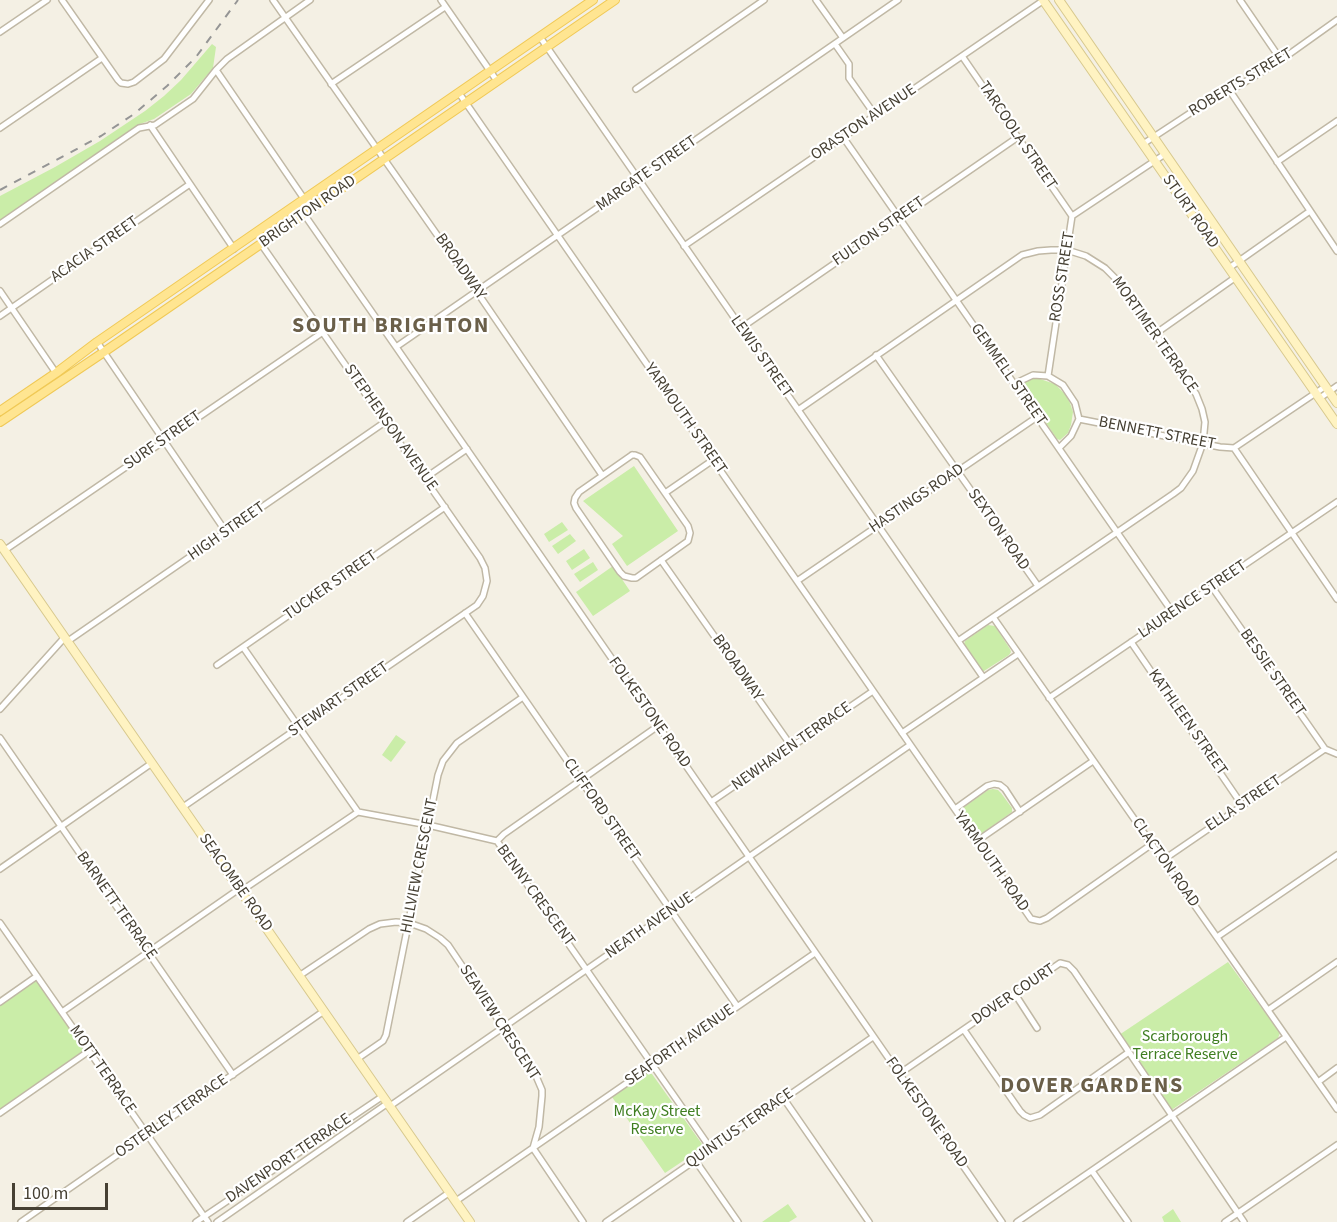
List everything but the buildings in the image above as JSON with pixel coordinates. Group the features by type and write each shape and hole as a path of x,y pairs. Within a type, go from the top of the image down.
{"main road":[{"name":"BRIGHTON ROAD","path":"0,411 593,0"},
{"name":"STURT ROAD","path":"1044,0 1337,424"},
{"name":"STURT ROAD","path":"1059,0 1337,403"},
{"name":"BRIGHTON ROAD","path":"0,422 384,160 611,1"},
{"name":"SEACOMBE ROAD","path":"2,547 470,1222"}],"street":[{"path":"0,32 47,0"},
{"path":"62,0 118,80 125,84 131,84 158,65 170,53 209,0"},
{"name":"BROADWAY","path":"273,0 602,475"},
{"path":"0,224 139,128 155,125 193,99 227,59 310,0"},
{"path":"441,0 497,81"},
{"path":"636,89 764,0"},
{"path":"816,0 843,38"},
{"name":"MARGATE STREET","path":"396,347 898,0"},
{"name":"ORASTON AVENUE","path":"684,246 1044,0"},
{"path":"1240,0 1281,60"},
{"path":"331,84 446,7"},
{"name":"ROBERTS STREET","path":"1143,144 1210,100 1230,92 1281,60 1337,20"},
{"name":"LEWIS STREET","path":"540,37 983,678"},
{"path":"835,44 849,64 849,78 875,116"},
{"name":"TARCOOLA STREET","path":"962,56 1072,216"},
{"path":"0,128 102,58"},
{"name":"FOLKESTONE ROAD","path":"216,70 396,347 1002,1222"},
{"path":"1230,92 1337,251"},
{"name":"YARMOUTH STREET","path":"459,93 910,745"},
{"path":"1277,162 1337,121"},
{"path":"150,125 234,249"},
{"name":"GEMMELL STREET","path":"843,137 1173,614"},
{"name":"FULTON STREET","path":"741,328 1018,137"},
{"name":"ROSS STREET","path":"1048,376 1072,216 1165,154"},
{"name":"ACACIA STREET","path":"0,316 190,184"},
{"path":"1229,268 1310,211"},
{"name":"STEPHENSON AVENUE","path":"261,244 483,563 487,576 486,586"},
{"name":"MORTIMER TERRACE","path":"798,410 1022,255 1038,251 1067,250 1086,256 1105,268 1122,285 1196,394 1205,422 1203,443 1193,471 1181,488 958,641"},
{"path":"1155,334 1236,277"},
{"path":"0,291 56,373"},
{"name":"SURF STREET","path":"2,547 323,332"},
{"path":"97,342 226,532"},
{"name":"SEXTON ROAD","path":"876,356 1038,586"},
{"path":"1014,384 1033,375 1048,376 1063,385 1075,403 1079,419 1071,435 1059,448"},
{"name":"BENNETT STREET","path":"1079,419 1234,448 1327,389 1337,386"},
{"name":"HASTINGS ROAD","path":"797,581 1037,417"},
{"name":"HIGH STREET","path":"0,709 66,639 385,422"},
{"path":"1234,448 1337,599"},
{"path":"425,478 467,449"},
{"path":"632,455 640,457 688,526 690,533 688,541 636,578 624,576 574,503 579,492 602,475 632,455"},
{"path":"665,493 713,460"},
{"name":"LAURENCE STREET","path":"1049,698 1337,502"},
{"name":"TUCKER STREET","path":"217,665 445,507"},
{"name":"BROADWAY","path":"661,560 792,747"},
{"name":"STEWART STREET","path":"183,807 477,605 486,586"},
{"name":"BESSIE STREET","path":"1212,587 1325,749"},
{"name":"CLIFFORD STREET","path":"465,613 737,1006"},
{"name":"CLACTON ROAD","path":"993,617 1337,1109"},
{"name":"KATHLEEN STREET","path":"1131,642 1242,805"},
{"path":"62,1012 358,812 243,647"},
{"path":"902,733 1018,654"},
{"name":"NEWHAVEN TERRACE","path":"711,802 873,691"},
{"name":"HILLVIEW CRESCENT","path":"357,1059 385,1038 438,775 443,760 457,743 523,697"},
{"path":"497,841 658,726"},
{"name":"BARNETT TERRACE","path":"0,738 233,1075"},
{"name":"YARMOUTH ROAD","path":"910,745 1031,919 1036,921 1047,918 1152,844"},
{"name":"NEATH AVENUE","path":"389,1105 910,745"},
{"path":"1325,749 1337,754"},
{"name":"ELLA STREET","path":"1163,860 1325,749"},
{"path":"977,842 1093,761"},
{"path":"0,869 152,763"},
{"path":"955,809 987,786 994,784 1005,789 1020,812"},
{"name":"BENNY CRESCENT","path":"358,812 497,841 711,1149"},
{"path":"1216,937 1337,855"},
{"name":"MOTT TERRACE","path":"0,923 206,1219"},
{"path":"299,976 375,926 387,923 409,923"},
{"name":"SEAVIEW CRESCENT","path":"409,923 426,929 448,945 533,1070 542,1090 539,1127 533,1148"},
{"name":"SEAFORTH AVENUE","path":"456,1201 815,953"},
{"path":"1268,1010 1337,962"},
{"name":"DOVER COURT","path":"899,1074 1060,963 1068,965 1244,1222"},
{"path":"0,1002 37,976"},
{"path":"1015,994 1037,1028"},
{"name":"OSTERLEY TERRACE","path":"21,1222 324,1011"},
{"path":"964,1030 1018,1108 1030,1118 1036,1117 1129,1052"},
{"path":"1017,1222 1286,1036"},
{"name":"QUINTUS TERRACE","path":"606,1222 873,1037"},
{"path":"0,1113 89,1051"},
{"path":"1318,1082 1337,1068"},
{"name":"DAVENPORT TERRACE","path":"196,1222 206,1219 382,1096"},
{"path":"784,1099 869,1222"},
{"name":"DAVENPORT TERRACE","path":"217,1222 389,1105"},
{"path":"1225,1222 1337,1145"},
{"path":"533,1148 583,1222"},
{"path":"695,1160 738,1222"},
{"path":"1092,1171 1128,1222"},
{"path":"407,1222 450,1192"}],"green space":[{"path":"212,44 216,47 213,68 191,94 154,119 140,124 0,220 0,196 100,141 145,111 181,80"},
{"path":"1032,379 1055,384 1066,395 1070,403 1073,412 1071,425 1068,433 1060,440 1057,439 1023,389 1023,385"},
{"path":"634,466 678,531 627,566 612,544 623,536 583,501"},
{"path":"562,522 568,530 549,542 544,534"},
{"path":"570,534 576,541 558,554 552,546"},
{"path":"584,549 590,558 572,570 566,561"},
{"path":"593,562 598,570 580,582 574,574"},
{"path":"613,566 630,591 593,616 576,592"},
{"path":"988,625 995,626 1011,652 982,671 964,644"},
{"path":"396,735 406,742 391,762 382,755"},
{"path":"993,789 1001,793 1012,808 1012,812 981,834 977,834 961,811 988,790"},
{"name":"Scarborough Terrace Reserve","path":"1228,962 1280,1033 1278,1038 1170,1111 1119,1035"},
{"path":"37,978 87,1051 0,1111 0,1004"},
{"name":"McKay Street Reserve","path":"647,1073 652,1074 702,1144 701,1149 665,1173 612,1097"},
{"path":"788,1204 797,1217 789,1222 762,1222"},
{"path":"1173,1209 1181,1222 1164,1222 1162,1217"}],"railway":[{"path":"0,190 101,136 134,114 196,57 238,0"}],"district":[{"name":"SOUTH BRIGHTON","path":"391,327"},
{"name":"DOVER GARDENS","path":"1092,1087"}]}
